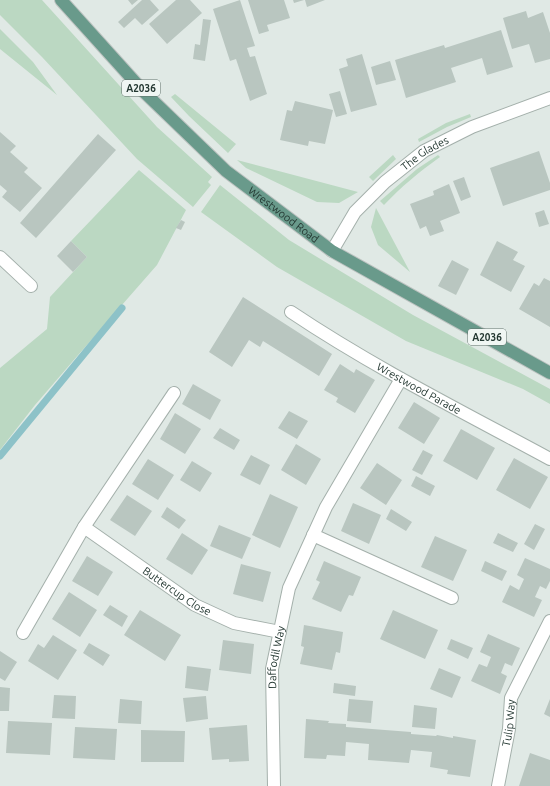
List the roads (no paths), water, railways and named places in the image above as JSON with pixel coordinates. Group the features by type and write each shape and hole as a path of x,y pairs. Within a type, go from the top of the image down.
{"main road":[{"name":"Wrestwood Road","path":"61,0 144,92 226,171 332,251 550,373"}],"street":[{"name":"The Glades","path":"332,251 355,212 385,182 424,151 472,127 550,98"},
{"path":"0,258 31,286"},
{"name":"Wrestwood Parade","path":"291,312 314,328 401,379 550,459"},
{"name":"Daffodil Way","path":"274,786 272,669 289,588 326,506 401,379"},
{"path":"23,633 84,527 174,393"},
{"name":"Buttercup Close","path":"84,527 195,605 234,623 280,632"},
{"path":"313,535 452,598"},
{"name":"Tulip Way","path":"498,786 509,729 511,698 550,621"}],"waterway":[{"path":"0,456 122,308"}]}
